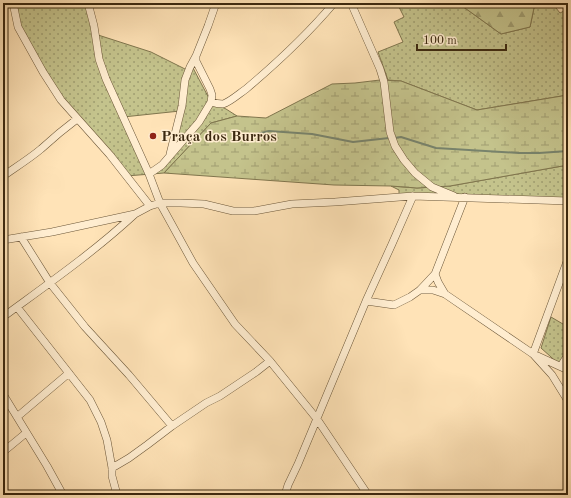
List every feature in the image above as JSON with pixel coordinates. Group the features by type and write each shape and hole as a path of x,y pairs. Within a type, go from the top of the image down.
{"street":[{"path":"12,3 18,27 43,72 61,100 110,155 150,206"},
{"path":"88,3 94,26 99,59 106,80 149,174 160,203 193,263 235,324 270,361 317,419 368,495"},
{"path":"169,156 182,106 185,80 206,32 216,3"},
{"path":"210,102 224,104 253,83 286,55 324,16 334,3"},
{"path":"351,3 380,69 384,82 390,132 395,146 415,173 432,187 461,197"},
{"path":"149,174 162,165 199,122 210,102 212,95 196,61 196,56"},
{"path":"3,176 18,166 77,119"},
{"path":"285,495 366,301 413,196"},
{"path":"3,317 83,259 135,214 150,206 160,203 204,204 233,211 254,211 292,204 413,196 568,201"},
{"path":"366,301 394,305 420,290 435,274 461,197"},
{"path":"3,240 52,232 135,214"},
{"path":"21,237 50,283 85,326 172,426"},
{"path":"533,354 568,259"},
{"path":"435,274 445,294"},
{"path":"420,290 433,290 445,294 533,354 568,370"},
{"path":"17,307 90,400 101,422 107,440 112,476 118,495"},
{"path":"533,354 552,375 568,401"},
{"path":"561,366 568,355"},
{"path":"112,468 206,403 220,396 256,372 270,361"},
{"path":"17,417 69,373"},
{"path":"3,394 63,495"},
{"path":"3,452 26,433"}],"green space":[{"path":"13,3 88,3 95,34 151,52 185,69 193,68 211,102 237,116 211,123 164,173 126,176 61,100 18,27","holes":["180,111 169,156 149,174 123,117"]},
{"path":"397,3 458,3 501,34 530,27 535,3 552,3 560,13 568,9 568,95 477,110 401,81 388,80 378,52 403,42 394,22 404,17"},
{"path":"458,3 535,3 530,27 501,34"},
{"path":"380,80 401,81 477,110 568,95 568,165 450,186 417,188 334,185 164,173 211,123 237,116 266,118 332,84"},
{"path":"568,165 568,201 399,197 399,190 391,186 417,188 450,186"},
{"path":"551,317 568,327 568,370 561,366 541,348"}],"waterway":[{"path":"233,140 269,131 312,134 353,142 389,138"},
{"path":"394,138 401,137 436,148 519,153 568,151"}],"place":[{"name":"Praça dos Burros","path":"153,136"}]}
